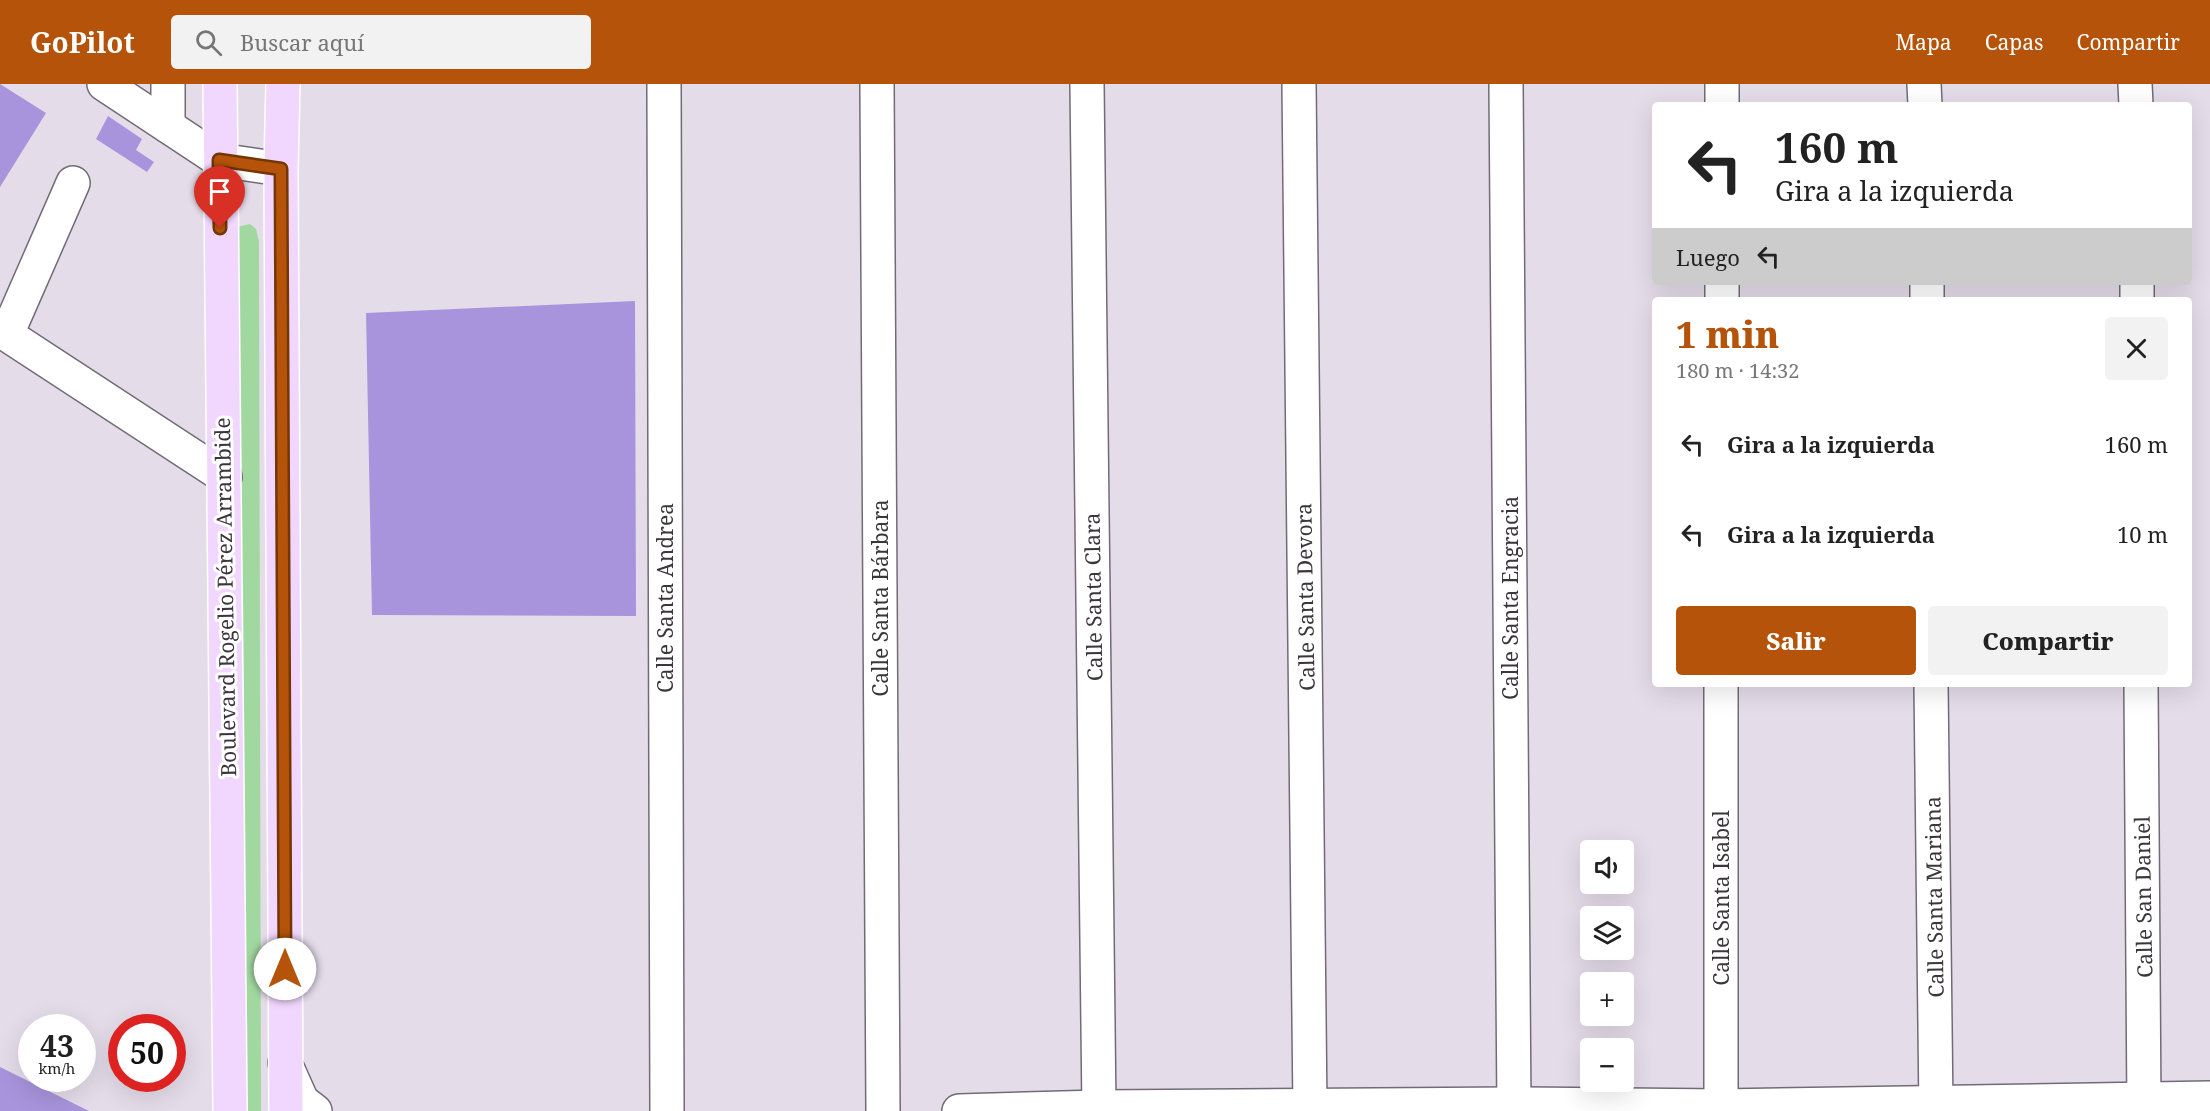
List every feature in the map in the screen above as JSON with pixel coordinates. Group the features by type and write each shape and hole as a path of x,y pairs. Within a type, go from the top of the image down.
{"main road":[{"name":"Boulevard Rogelio Pérez Arrambide","path":"220,84 230,1111"},
{"path":"283,84 281,169 286,1111"}],"street":[{"path":"104,84 219,160 281,169"},
{"path":"168,84 168,126"},
{"name":"Calle Santa Andrea","path":"664,84 667,1111"},
{"name":"Calle Santa Bárbara","path":"877,84 883,1111"},
{"name":"Calle Santa Clara","path":"1088,84 1099,1109"},
{"name":"Calle Santa Devora","path":"1299,84 1310,1109"},
{"name":"Calle Santa Engracia","path":"1506,84 1514,1108"},
{"path":"1722,84 1722,102"},
{"path":"1924,84 1924,102"},
{"path":"2135,84 2136,102"},
{"path":"73,183 3,332 225,477"},
{"name":"Calle Santa Isabel","path":"1721,687 1721,1109"},
{"name":"Calle Santa Mariana","path":"1931,687 1936,1106"},
{"name":"Calle San Daniel","path":"2141,687 2144,1106"},
{"path":"285,1063 302,1101 315,1111"},
{"path":"959,1111 2144,1106 2210,1098"}],"green space":[{"path":"250,224 256,229 259,241 261,1111 243,1111 243,649 237,227"}],"building":[{"path":"0,84 46,113 0,187"},
{"path":"108,116 142,139 136,150 154,162 147,172 96,139"},
{"path":"635,301 636,616 372,615 366,313"},
{"path":"0,1067 18,1076 18,1092 51,1092 89,1111 0,1111"}],"route":[{"path":"220,228 219,160 281,169 285,969"}]}
